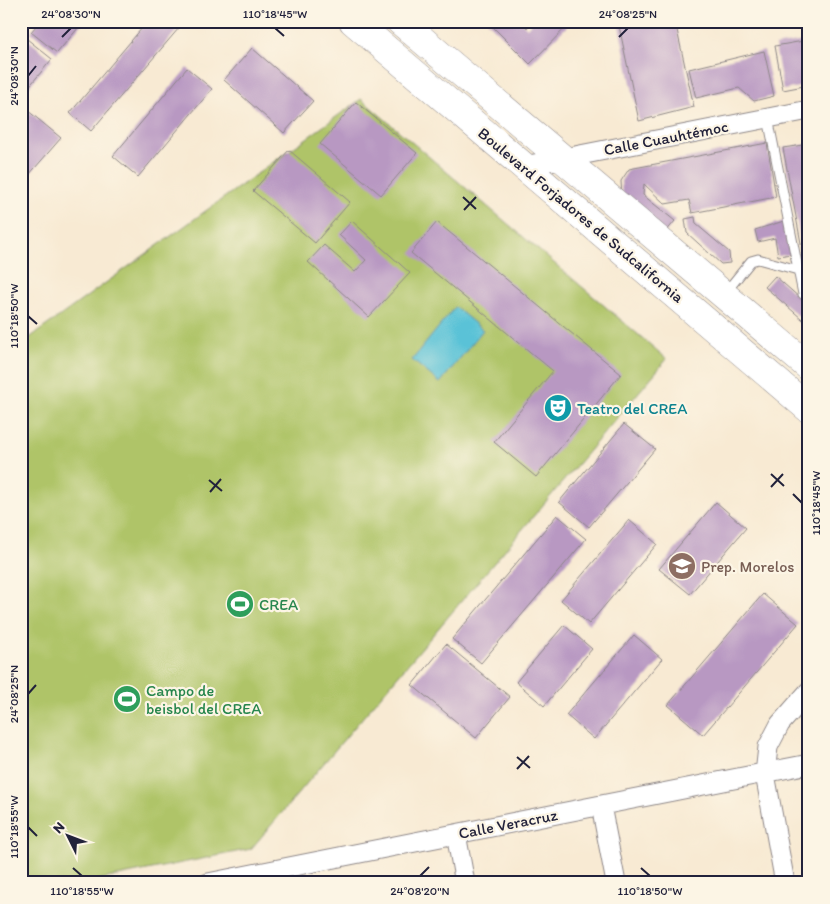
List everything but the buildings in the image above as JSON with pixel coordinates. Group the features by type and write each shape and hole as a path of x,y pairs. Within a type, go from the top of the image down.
{"main road":[{"name":"Boulevard Forjadores de Sudcalifornia","path":"353,21 809,409"},
{"name":"Boulevard Forjadores de Sudcalifornia","path":"400,21 809,367"}],"street":[{"name":"Calle Cuauhtémoc","path":"524,166 809,110"},
{"path":"785,883 765,774 768,747 780,724 809,691"},
{"name":"Calle Veracruz","path":"208,883 809,764"},
{"path":"601,806 616,883"},
{"path":"456,834 466,883"}],"lane":[{"path":"768,118 803,294 809,299"},
{"path":"723,295 751,262 758,259 798,270"}],"green space":[{"name":"CREA","path":"361,99 667,359 251,849 83,883 21,883 21,344"}],"water":[{"path":"455,307 483,330 440,383 412,360"}],"place":[{"name":"Teatro del CREA","path":"558,408"},
{"name":"Prep. Morelos","path":"682,566"},
{"name":"CREA","path":"240,604"},
{"name":"Campo de beisbol del CREA","path":"127,699"}]}
